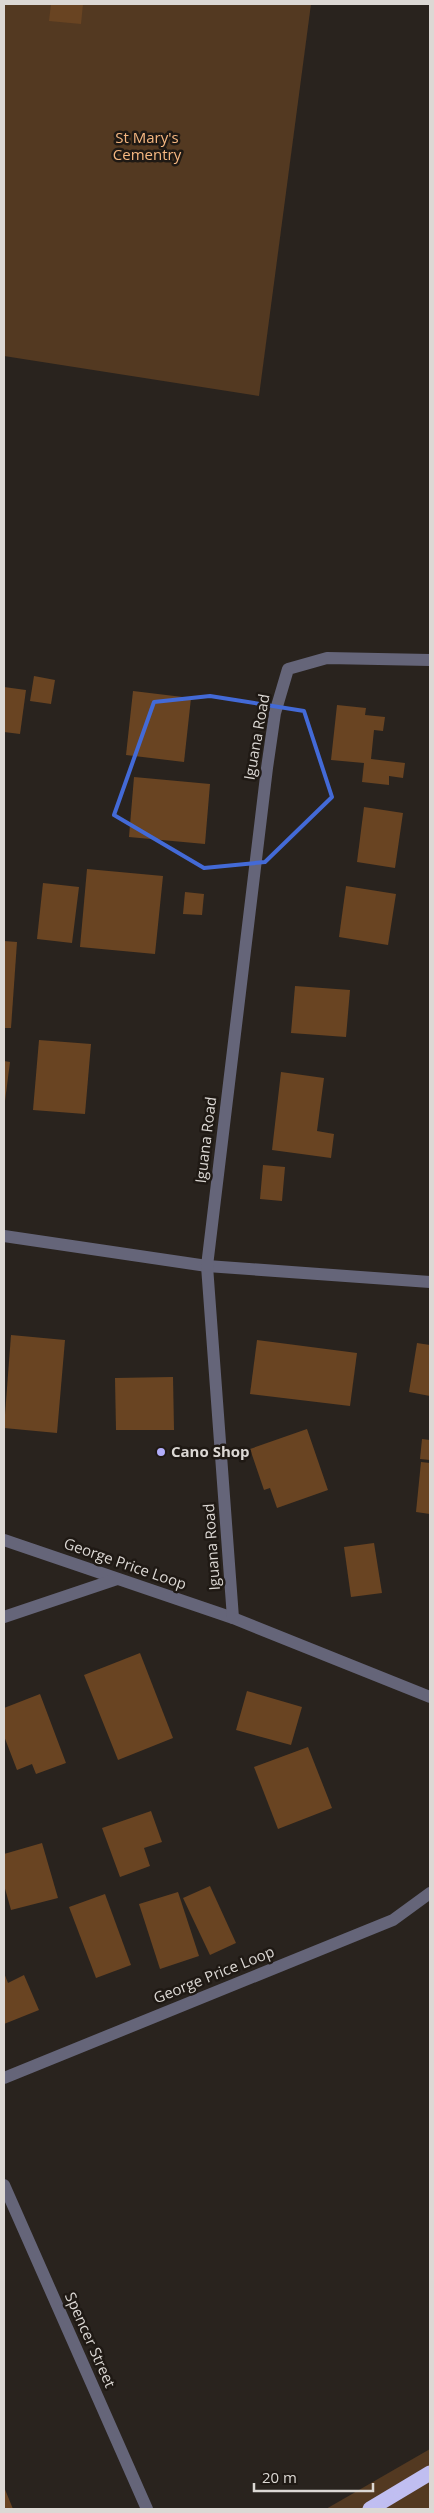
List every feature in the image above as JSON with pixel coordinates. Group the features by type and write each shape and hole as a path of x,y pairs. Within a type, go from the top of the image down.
{"highway":[{"path":"370,2509 430,2473"}],"street":[{"name":"Iguana Road","path":"233,1618 207,1266 275,713 288,669 327,658 430,660"},
{"path":"4,1236 207,1266 430,1282"},
{"name":"George Price Loop","path":"4,1540 233,1618 430,1698"},
{"path":"4,1617 116,1579"},
{"name":"George Price Loop","path":"4,2078 393,1920 430,1893"},
{"name":"Spencer Street","path":"4,2185 147,2509"}],"highlighted area":[{"path":"210,696 304,711 332,797 265,862 204,868 114,815 154,702"}],"green space":[{"name":"St Mary's Cementry","path":"4,4 311,4 259,396 4,356"},
{"path":"430,2449 430,2509 326,2509"}],"building":[{"path":"51,4 83,4 81,24 49,21"},
{"path":"34,676 55,680 51,704 30,701"},
{"path":"4,687 26,690 20,734 4,732"},
{"path":"133,691 191,698 184,762 126,755"},
{"path":"337,705 366,708 365,715 385,717 383,731 374,730 371,759 405,763 403,778 389,776 389,785 362,782 364,763 331,760"},
{"path":"134,777 210,784 205,844 129,837"},
{"path":"364,807 403,813 395,868 357,862"},
{"path":"87,869 163,876 155,954 80,947"},
{"path":"43,883 79,887 72,943 37,939"},
{"path":"346,886 396,894 388,945 339,937"},
{"path":"185,892 204,894 202,915 183,914"},
{"path":"4,941 17,942 11,1028 4,1028"},
{"path":"295,986 350,990 346,1037 291,1033"},
{"path":"39,1040 91,1044 85,1114 33,1110"},
{"path":"4,1061 10,1062 5,1101 4,1101"},
{"path":"281,1072 324,1078 317,1131 334,1134 331,1158 272,1150"},
{"path":"263,1165 285,1167 282,1201 260,1199"},
{"path":"11,1335 65,1340 57,1433 4,1428"},
{"path":"257,1340 357,1353 350,1406 250,1394"},
{"path":"417,1343 430,1345 430,1396 409,1392"},
{"path":"173,1377 174,1430 116,1430 115,1378"},
{"path":"307,1429 328,1490 277,1508 270,1488 264,1490 250,1449"},
{"path":"422,1439 430,1440 430,1460 420,1459"},
{"path":"421,1462 430,1463 430,1514 416,1512"},
{"path":"374,1543 382,1593 351,1597 344,1547"},
{"path":"140,1653 173,1738 118,1760 84,1675"},
{"path":"247,1691 302,1707 291,1745 236,1730"},
{"path":"40,1694 66,1763 36,1774 32,1764 17,1770 4,1736 4,1708"},
{"path":"308,1747 332,1808 278,1829 254,1767"},
{"path":"151,1811 162,1842 144,1848 150,1866 120,1877 102,1828"},
{"path":"42,1843 58,1898 11,1910 4,1885 4,1854"},
{"path":"210,1886 236,1943 210,1955 183,1898"},
{"path":"178,1892 199,1956 160,1969 139,1904"},
{"path":"105,1894 131,1965 96,1978 69,1907"},
{"path":"4,1973 8,1983 24,1975 39,2010 4,2024"},
{"path":"4,2487 13,2509 4,2509"}],"place":[{"name":"Cano Shop","path":"161,1452"}]}
